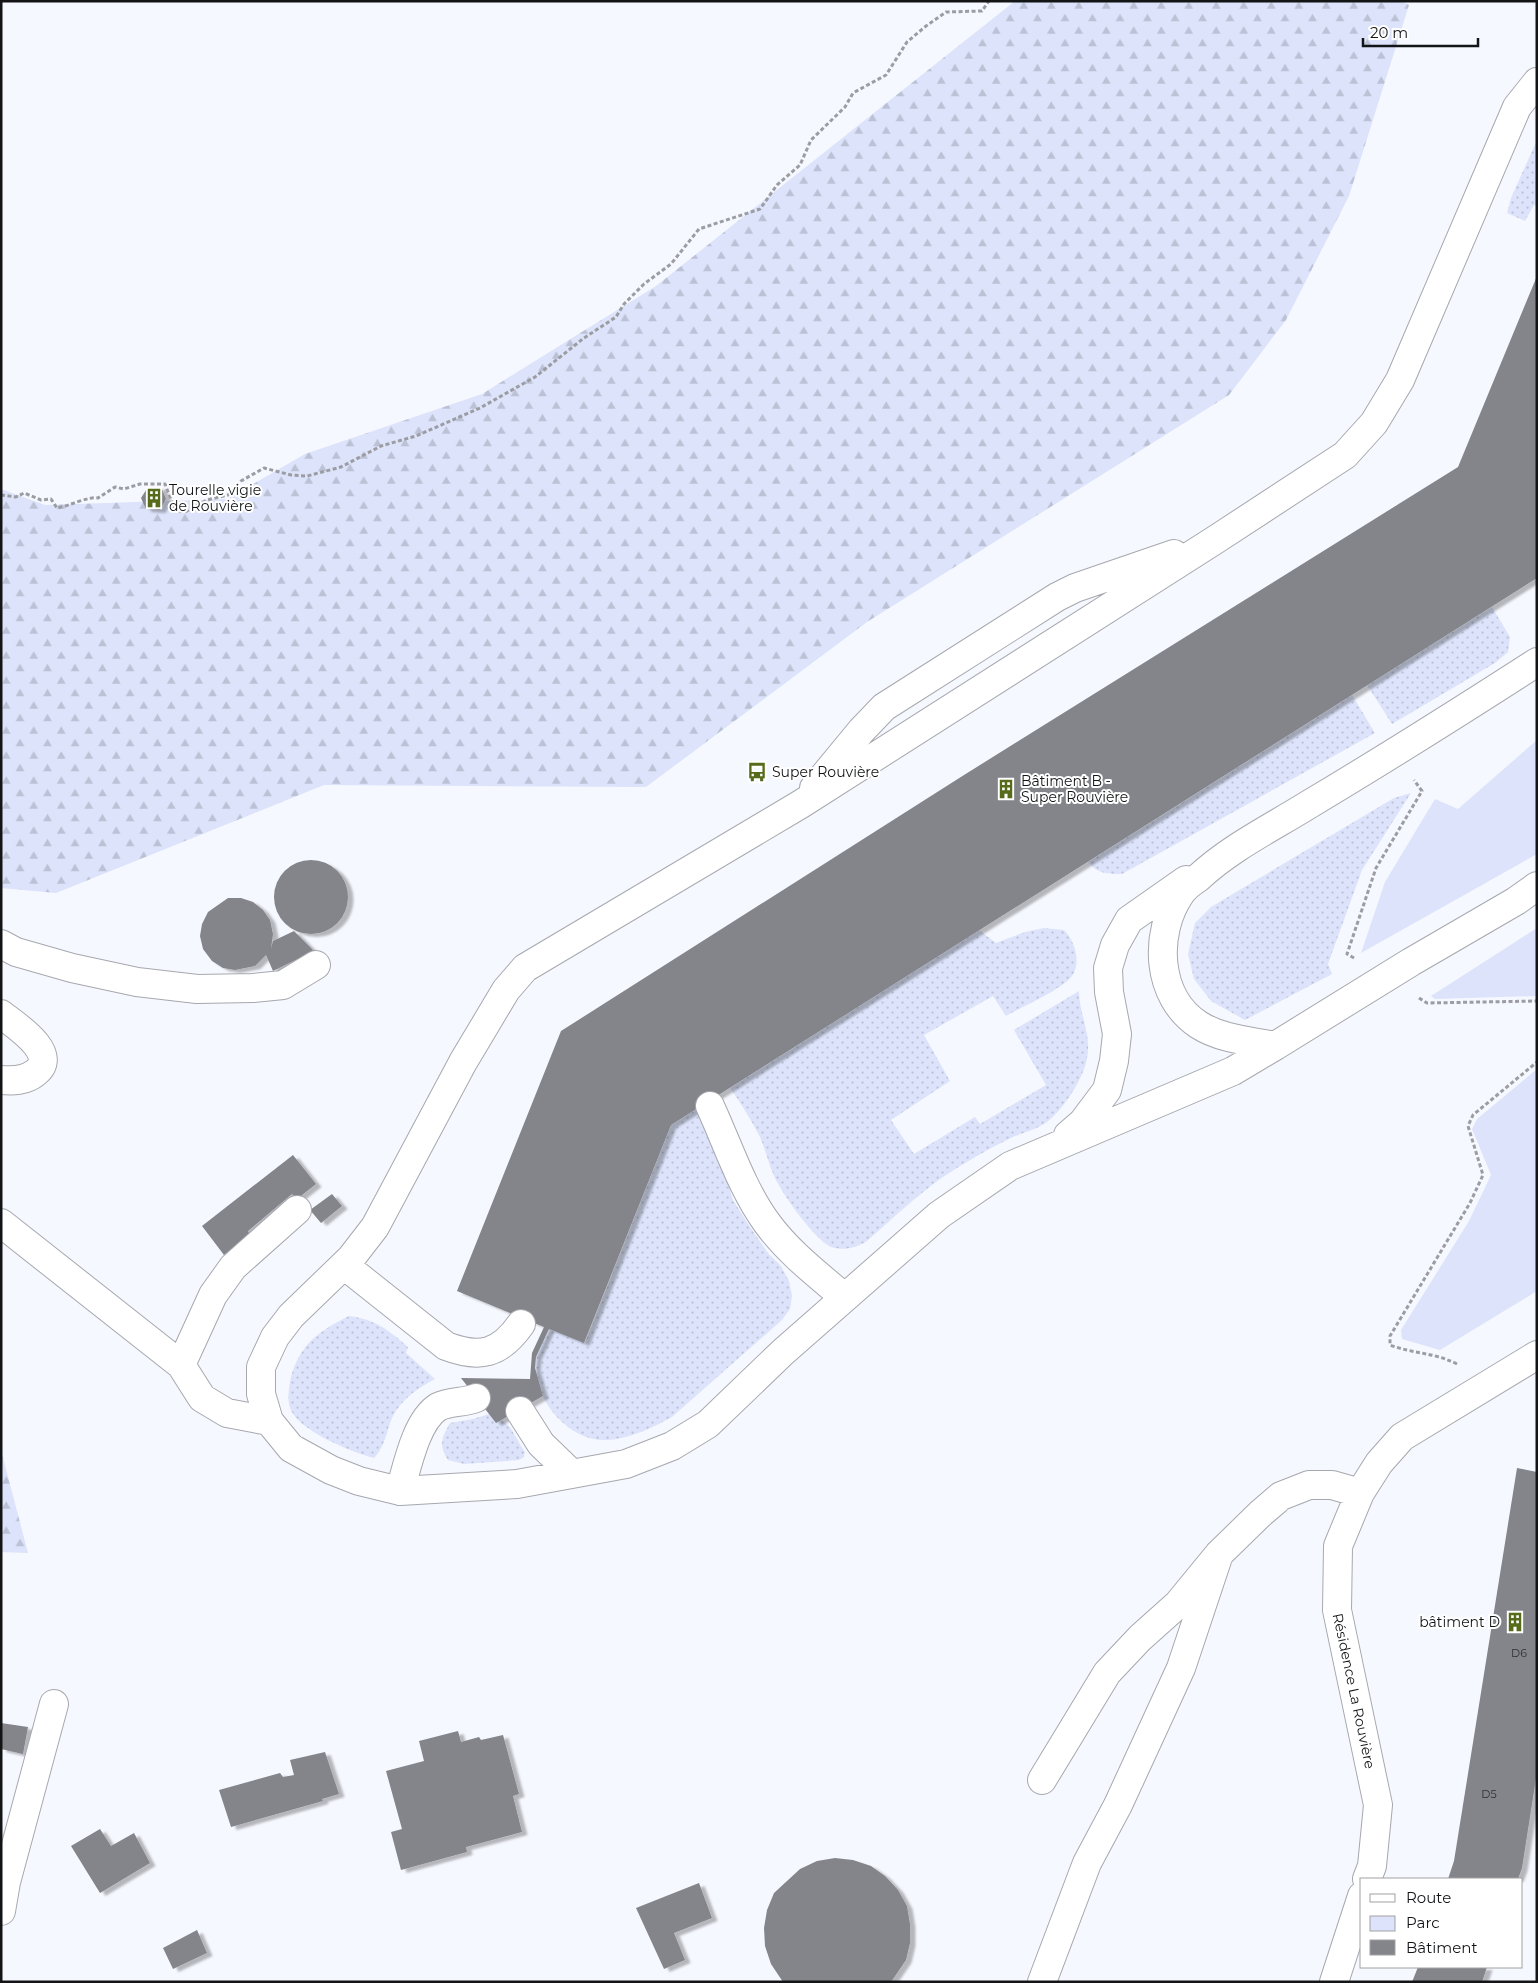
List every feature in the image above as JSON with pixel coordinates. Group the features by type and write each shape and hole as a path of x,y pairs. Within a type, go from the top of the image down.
{"street":[{"path":"1537,82 1517,107 1400,380 1374,423 1345,455 1216,540 801,804 525,968 506,990 463,1062 375,1228 344,1264 291,1316 275,1337 261,1367 261,1394 269,1421 291,1448 331,1470 359,1481 400,1491 517,1484 626,1464 672,1446 708,1424 783,1352 939,1214 1010,1166 1233,1071 1411,962 1516,901 1537,886"},
{"path":"801,804 861,731 884,707 909,691 1057,597 1075,588 1216,540"},
{"path":"1055,1146 1083,1122 1107,1090 1114,1061 1117,1034 1108,992 1108,968 1115,945 1129,920 1160,897 1217,860 1400,750 1537,662"},
{"path":"1217,860 1182,892 1167,920 1162,946 1164,973 1176,1002 1198,1024 1219,1035 1275,1046"},
{"path":"1,944 24,955 72,968 137,982 197,990 284,985 316,965"},
{"path":"1,1014 31,1038 42,1051 42,1064 37,1072 26,1079 1,1080"},
{"path":"710,1106 754,1202 767,1224 810,1268 844,1297"},
{"path":"181,1365 213,1295 233,1267 297,1210"},
{"path":"1,1223 181,1365 202,1398 227,1413 269,1421"},
{"path":"344,1264 446,1346 464,1353 479,1354 496,1348 511,1338 522,1324"},
{"name":"Résidence La Rouvière","path":"1367,1878 1372,1866 1378,1805 1337,1610 1338,1546 1360,1493 1379,1463 1402,1437 1537,1355"},
{"path":"400,1491 418,1433 428,1416 438,1408 449,1403 476,1398"},
{"path":"520,1411 537,1439 572,1474"},
{"path":"1042,1780 1107,1673 1178,1604 1219,1554 1281,1496 1310,1486 1332,1485 1360,1493"},
{"path":"1042,1982 1087,1863 1118,1805 1181,1668 1219,1554"},
{"path":"1,1911 6,1882 54,1704"},
{"path":"1334,1982 1360,1902"}],"path":[{"path":"1,495 16,497 24,493 41,500 51,500 57,508 72,505 92,496 98,498 115,487 124,489 140,484 165,484 173,506 178,511 185,512 207,500 228,495 241,481 264,468 291,475 307,476 341,467 381,446 416,436 480,408 535,377 584,338 616,317 624,304 644,284 670,264 699,229 760,209 777,185 800,165 811,140 845,107 853,93 886,75 907,42 926,26 946,12 982,11 989,1"},
{"path":"1347,954 1376,868 1422,791"},
{"path":"1427,1003 1537,1001"},
{"path":"1439,1355 1403,1350 1390,1345 1390,1336 1470,1202 1483,1176 1468,1126 1473,1115 1537,1062"}],"green space":[{"path":"1015,1 1401,1 1409,5 1349,196 1286,320 1229,395 867,622 646,787 324,785 56,893 1,888 1,489 45,505 227,499 305,454 482,394 656,286"},
{"path":"1537,140 1537,206 1534,205 1525,221 1507,213 1511,198"},
{"path":"1492,607 1510,637 1508,652 1495,663 1392,724 1367,685"},
{"path":"1352,695 1375,733 1122,874 1103,873 1095,869 1088,862"},
{"path":"1537,740 1537,854 1361,953 1385,882 1435,799 1458,809"},
{"path":"1411,793 1362,870 1328,964 1332,974 1245,1020 1211,1001 1194,979 1188,954 1195,923 1211,907 1394,798"},
{"path":"1044,928 1064,930 1071,939 1076,952 1075,970 1072,976 1051,992 1006,1016 993,996 924,1035 950,1081 891,1120 914,1154 975,1117 980,1124 1046,1085 1014,1030 1079,991 1088,1041 1087,1058 1082,1075 1066,1102 1043,1125 992,1148 943,1177 867,1241 854,1247 840,1249 824,1243 801,1217 780,1187 771,1169 760,1137 730,1088 979,930 996,943 1025,932"},
{"path":"1537,928 1537,996 1435,999 1431,996"},
{"path":"1537,1069 1537,1291 1440,1350 1402,1339 1401,1330 1469,1221 1491,1175 1472,1129 1477,1119"},
{"path":"698,1108 724,1170 733,1200 768,1253 781,1266 789,1281 792,1296 790,1309 782,1320 672,1417 641,1432 615,1439 594,1439 581,1435 569,1428 558,1418 542,1395 537,1382 535,1368 537,1353 549,1329 585,1343 671,1125"},
{"path":"349,1316 374,1323 394,1335 408,1347 406,1353 435,1379 416,1390 400,1405 392,1418 381,1449 374,1458 340,1446 314,1432 295,1417 289,1404 291,1377 305,1347 320,1333"},
{"path":"489,1414 507,1424 525,1452 524,1457 519,1460 464,1464 448,1460 443,1450 442,1441 450,1423"},
{"path":"1,1450 28,1553 1,1552"}],"building":[{"path":"1537,276 1537,578 671,1125 584,1343 549,1329 536,1357 535,1368 543,1396 496,1423 461,1378 530,1379 532,1353 544,1327 457,1291 561,1031 964,775 1458,467"},
{"name":"Tourelle vigie de Rouvière","path":"148,487 161,487 166,499 160,510 146,509 141,498"},
{"path":"311,860 325,863 337,871 345,883 348,897 345,911 337,923 325,931 311,934 297,931 285,923 277,911 274,897 277,883 285,871 297,863"},
{"path":"228,898 241,898 253,902 263,910 270,920 273,934 271,949 273,941 294,931 314,951 273,971 266,955 255,966 235,970 223,968 212,961 203,949 200,936 202,924 208,912"},
{"path":"293,1155 316,1184 297,1199 292,1194 248,1231 250,1235 224,1255 202,1226"},
{"path":"332,1194 342,1206 321,1223 310,1210"},
{"name":"bâtiment D","path":"1517,1468 1537,1472 1537,1772 1522,1868 1518,1878 1448,1878 1454,1861"},
{"path":"1,1723 28,1727 23,1754 1,1749"},
{"path":"458,1731 461,1742 479,1737 481,1740 503,1735 519,1794 513,1796 522,1832 466,1847 467,1852 401,1870 391,1832 402,1829 386,1771 424,1761 419,1741"},
{"path":"325,1752 339,1794 322,1799 323,1801 231,1827 219,1790 280,1773 283,1777 294,1775 290,1760"},
{"path":"100,1829 111,1846 134,1833 150,1863 100,1893 71,1846"},
{"path":"835,1858 853,1860 871,1866 885,1876 898,1890 907,1906 910,1924 910,1943 906,1960 891,1982 783,1982 771,1964 765,1946 764,1928 767,1910 774,1893 800,1869 817,1861"},
{"path":"699,1883 712,1918 674,1933 685,1960 664,1969 636,1908"},
{"path":"197,1930 207,1953 173,1969 163,1948"},
{"path":"1418,1968 1487,1968 1482,1982 1412,1982"}],"place":[{"name":"Tourelle vigie de Rouvière","path":"154,498"},
{"name":"Super Rouvière","path":"757,772"},
{"name":"Bâtiment B - Super Rouvière","path":"1006,789"},
{"name":"bâtiment D","path":"1515,1622"}]}
